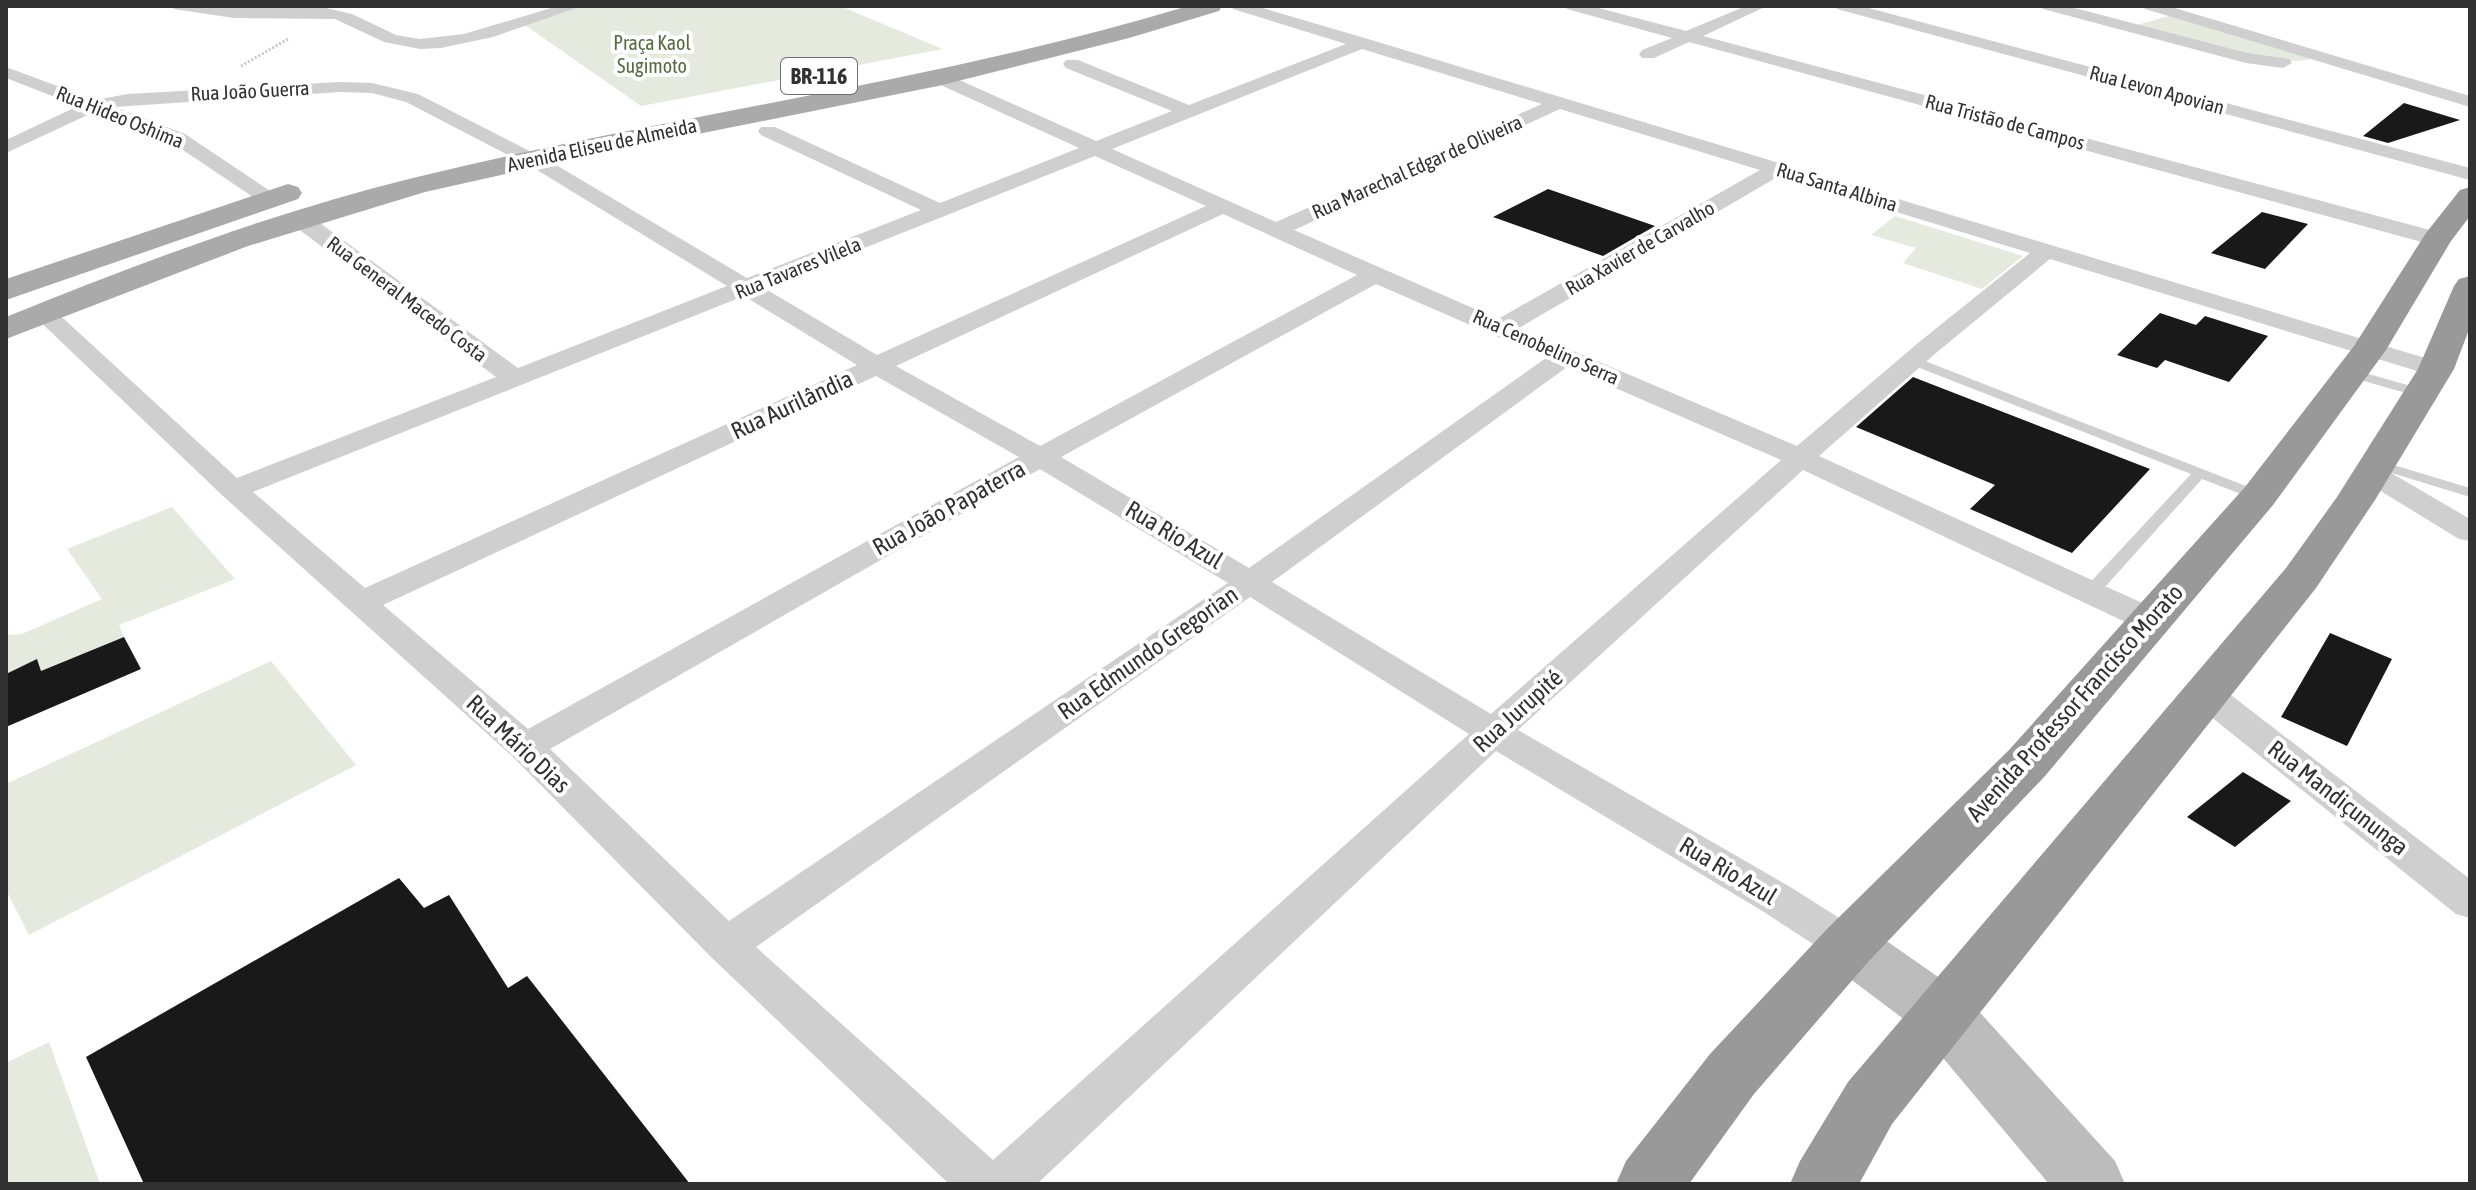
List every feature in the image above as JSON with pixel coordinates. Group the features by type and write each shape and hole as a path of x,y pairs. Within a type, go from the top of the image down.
{"highway":[{"name":"Avenida Professor Francisco Morato","path":"1649,1184 1732,1074 1848,945 2027,763 2259,496 2360,362 2437,239 2470,196"},
{"path":"1823,1184 1870,1103 2301,578 2428,381 2470,286"}],"main road":[{"name":"Avenida Eliseu de Almeida","path":"938,66 1143,6"},
{"name":"Avenida Eliseu de Almeida","path":"6,329 301,220 531,145 938,66 1089,43 1211,6"},
{"name":"Avenida Eliseu de Almeida","path":"7,288 269,199 449,149 493,138 531,145"}],"street":[{"path":"180,6 223,13 330,13 353,19 400,41 412,42 471,36 574,6"},
{"name":"Rua Santa Albina","path":"1239,6 2046,251 2360,362 2428,381"},
{"name":"Rua Tristão de Campos","path":"1573,6 2437,239"},
{"path":"1648,54 1759,6"},
{"name":"Rua Levon Apovian","path":"1843,6 2470,174"},
{"path":"2049,6 2246,58 2315,65 2333,61"},
{"path":"2151,6 2470,102"},
{"name":"Rua Tavares Vilela","path":"233,490 1362,43"},
{"path":"1072,64 1190,112"},
{"name":"Rua Cenobelino Serra","path":"938,66 1095,150 1375,275 1801,458 2150,620"},
{"name":"Rua Hideo Oshima","path":"6,72 178,138 269,199"},
{"name":"Rua João Guerra","path":"6,147 95,105 195,94 372,88 412,98 493,138"},
{"name":"Rua Marechal Edgar de Oliveira","path":"1276,230 1559,103"},
{"path":"768,131 941,211"},
{"name":"Rua Rio Azul","path":"531,145 747,288 1251,582 1494,733 1778,900 1848,945"},
{"name":"Rua Xavier de Carvalho","path":"1502,327 1777,169"},
{"name":"Rua Aurilândia","path":"362,602 1222,207"},
{"name":"Rua General Macedo Costa","path":"301,220 513,377"},
{"name":"Rua Jurupité","path":"1002,1184 1494,733 1801,458 1912,360 2046,251"},
{"name":"Rua João Papaterra","path":"525,747 1040,457 1375,275"},
{"name":"Rua Mário Dias","path":"43,313 233,490 525,747 726,945 984,1184"},
{"name":"Rua Edmundo Gregorian","path":"726,945 1251,582 1566,355"},
{"path":"2374,469 2470,532"},
{"name":"Rua Mandiçununga","path":"2206,694 2470,902"},
{"path":"1848,945 1943,1014 2092,1184"}],"lane":[{"path":"1912,360 2259,496"},
{"path":"2374,469 2470,493"},
{"path":"2090,593 2199,474"}],"path":[{"path":"195,94 330,13"}],"green space":[{"name":"Praça Kaol Sugimoto","path":"579,6 840,6 943,49 641,106 522,23"},
{"path":"2169,16 2311,59 2295,61 2251,55 2137,25"},
{"path":"1895,216 2023,256 1982,289 1903,263 1916,248 1871,235"},
{"path":"172,507 235,579 119,625 124,637 41,671 36,660 6,674 6,635 22,634 102,599 67,549"},
{"path":"271,661 356,765 29,935 6,890 6,784"},
{"path":"49,1042 100,1184 6,1184 6,1063"}],"building":[{"path":"2404,103 2460,120 2388,143 2363,136"},
{"path":"1548,189 1655,226 1603,256 1493,217"},
{"path":"2262,212 2308,224 2265,269 2211,253"},
{"path":"2160,313 2196,325 2205,316 2268,336 2229,382 2165,360 2157,368 2117,355"},
{"path":"1913,377 2150,469 2072,553 1970,509 1995,485 1856,427"},
{"path":"2330,633 2392,659 2347,746 2281,717"},
{"path":"124,637 141,669 6,727 6,674 37,659 41,671"},
{"path":"2243,772 2291,801 2235,847 2187,817"},
{"path":"399,878 424,908 449,895 508,988 527,976 690,1184 144,1184 86,1057"}]}
